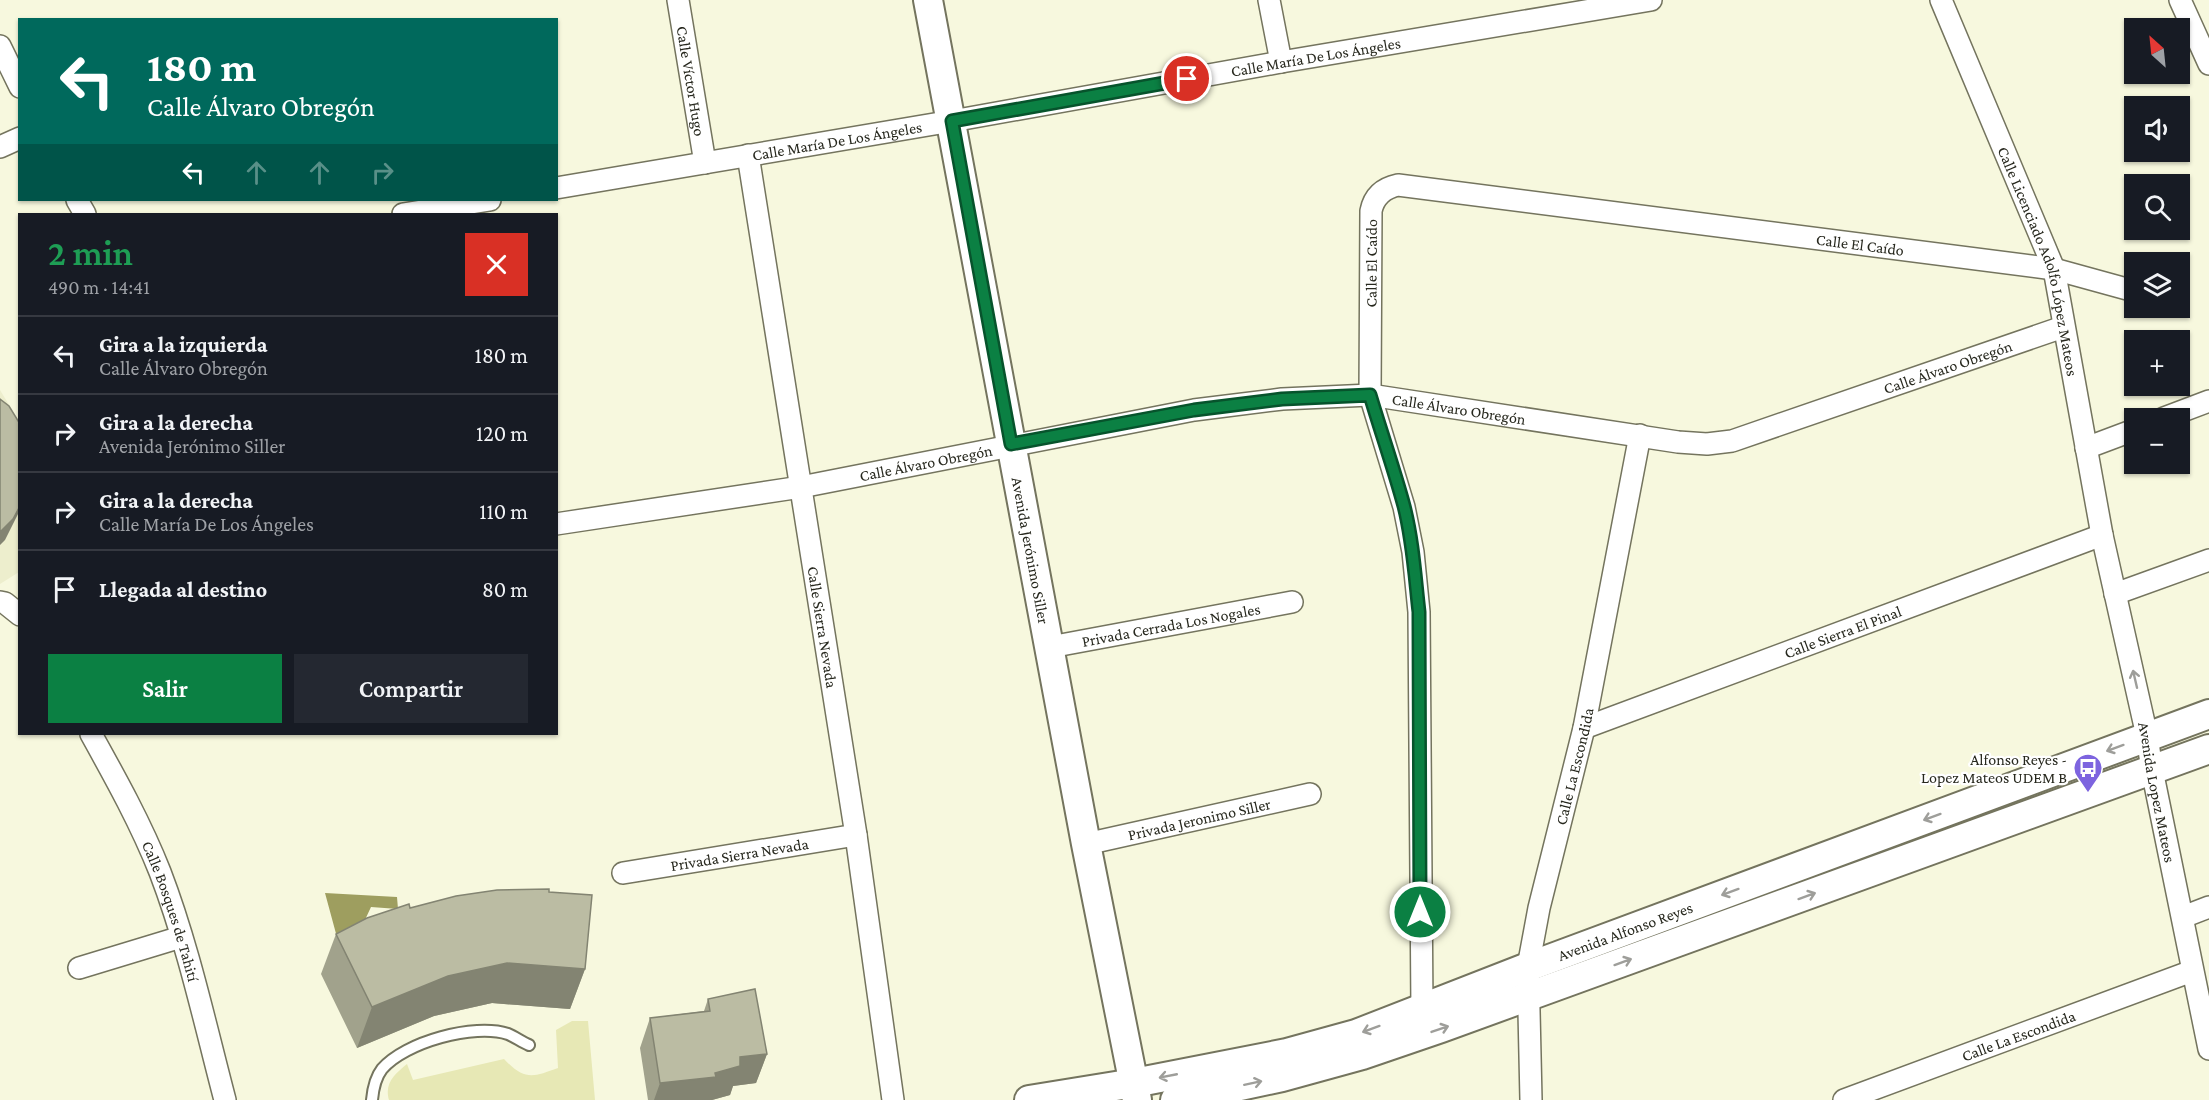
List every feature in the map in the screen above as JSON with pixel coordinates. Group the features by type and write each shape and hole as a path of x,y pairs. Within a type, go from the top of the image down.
{"main road":[{"name":"Avenida Jerónimo Siller","path":"928,0 1086,844 1136,1091"},
{"name":"Avenida Alfonso Reyes","path":"1029,1100 1136,1091 1356,1034 2209,714"},
{"name":"Avenida Alfonso Reyes","path":"1175,1100 1282,1077 1442,1028 2209,748"}],"street":[{"name":"Calle Víctor Hugo","path":"678,0 705,163"},
{"path":"1269,0 1281,62"},
{"name":"Calle María De Los Ángeles","path":"558,188 952,121 1598,5 1651,0"},
{"name":"Calle Licenciado Adolfo López Mateos","path":"1941,0 2054,269 2102,535"},
{"path":"2180,0 2209,64"},
{"path":"0,46 18,83"},
{"path":"0,147 18,139"},
{"name":"Calle Sierra Nevada","path":"748,155 856,835 893,1100"},
{"name":"Calle El Caído","path":"1422,1010 1419,612 1413,552 1404,507 1370,395 1371,211 1379,195 1388,187 1398,184 2054,269 2124,288"},
{"path":"409,213 484,201"},
{"name":"Calle Álvaro Obregón","path":"558,524 801,487 1011,444 1194,410 1282,399 1370,395 1678,442 1707,444 1732,441 2063,327"},
{"path":"2190,408 2209,401"},
{"path":"2086,448 2124,434"},
{"name":"Calle La Escondida","path":"1531,1100 1528,968 1539,908 1584,728 1641,435"},
{"name":"Calle Sierra El Pinal","path":"1584,728 2102,535"},
{"name":"Avenida Lopez Mateos","path":"2102,535 2147,736 2209,1049"},
{"path":"2115,594 2209,560"},
{"name":"Privada Cerrada Los Nogales","path":"1050,647 1292,603"},
{"name":"Calle Bosques de Tahití","path":"92,735 123,791 155,863 181,936 225,1100"},
{"name":"Privada Jeronimo Siller","path":"1086,844 1310,794"},
{"name":"Privada Sierra Nevada","path":"623,873 856,835"},
{"path":"2183,917 2209,907"},
{"path":"79,968 181,936"},
{"name":"Calle La Escondida","path":"1844,1100 2192,971"}],"lane":[{"path":"372,1100 373,1088 381,1071 405,1050 464,1033 488,1032 507,1034 529,1045"}],"shaded area":[{"path":"0,390 18,420 18,573 0,584"},
{"path":"325,893 397,897 398,909 371,907 364,922 338,941"},
{"path":"572,1021 588,1021 595,1100 389,1100 389,1084 407,1064 413,1080 504,1059 518,1071 530,1075 558,1068 556,1030"}],"building":[{"path":"0,399 9,406 18,421 18,510 13,519 0,532"},
{"path":"549,889 549,892 592,895 585,969 507,963 448,976 372,1007 336,934 367,918 409,904 410,908 456,896 497,890"},
{"path":"755,989 767,1054 740,1057 740,1066 715,1073 716,1077 660,1083 650,1018 710,1011 708,999"}],"place":[{"name":"Alfonso Reyes - Lopez Mateos UDEM B","path":"2088,794"}],"route":[{"path":"1187,79 952,121 1011,444 1194,410 1282,399 1370,395 1404,507 1413,552 1419,612 1420,912"}]}
